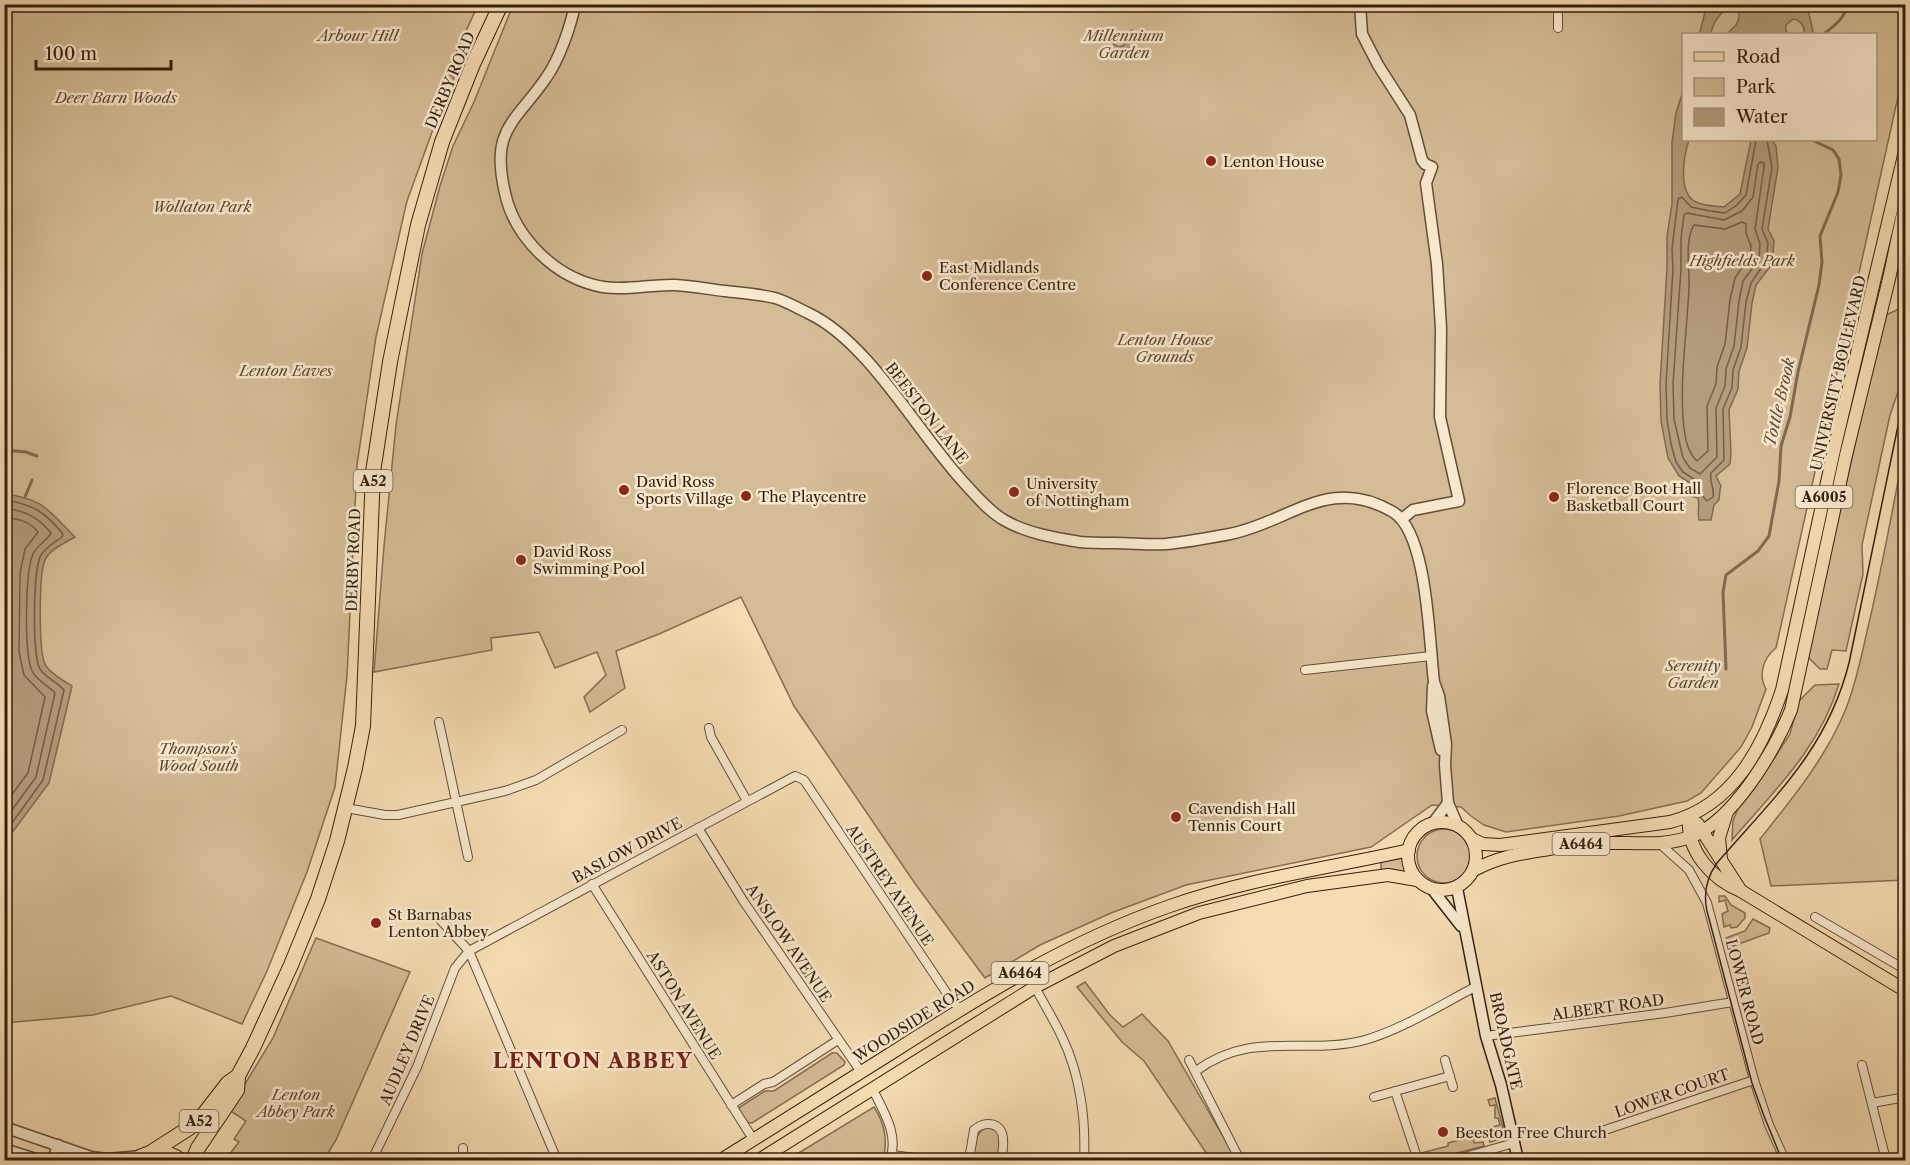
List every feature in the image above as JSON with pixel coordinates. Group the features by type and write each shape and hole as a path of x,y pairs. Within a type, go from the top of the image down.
{"highway":[{"name":"DERBY ROAD","path":"193,1161 198,1148 237,1090 238,1076 269,1014 318,899 346,808 363,726 373,472 378,427 390,362 418,225 442,142 501,4"},
{"name":"DERBY ROAD","path":"142,1156 197,1123 228,1083 238,1076"},
{"path":"142,1156 169,1154 180,1161"}],"main road":[{"name":"UNIVERSITY BOULEVARD","path":"1472,839 1483,844 1500,845 1670,822 1689,817 1718,798 1746,766 1764,738 1782,690 1834,450 1905,147"},
{"name":"UNIVERSITY BOULEVARD","path":"1474,870 1498,858 1581,844 1659,843 1696,834 1728,810 1764,763 1778,740 1791,710 1846,455 1889,279 1905,199"},
{"name":"A6005","path":"1721,861 1719,838 1728,810"},
{"path":"1689,817 1697,824 1695,850 1709,871 1728,885 1905,991"},
{"path":"1448,822 1458,826 1472,839 1477,852 1474,870 1457,888 1444,891 1432,890 1417,880 1409,866 1408,850 1415,835 1433,823 1448,822"},
{"path":"1696,834 1721,861 1741,891"},
{"name":"WOODSIDE ROAD","path":"721,1161 1025,970 1107,930 1171,905 1234,887 1408,850"},
{"name":"A6464","path":"763,1159 1035,987 1114,946 1162,926 1210,910 1307,886 1388,875 1417,880"},
{"path":"1025,970 1035,987"},
{"path":"861,1072 873,1090"}],"street":[{"name":"BEESTON LANE","path":"575,4 550,71 508,126 503,140 500,162 505,195 520,230 537,250 564,272 602,287 632,288 675,285 775,298 818,318 842,336 873,369 952,470 979,500 1007,522 1033,532 1084,543 1167,544 1233,534 1263,524 1302,506 1337,497 1353,497 1374,502 1402,519"},
{"path":"1360,4 1362,34 1378,65 1405,105 1416,131 1422,160 1432,168 1426,183 1437,264 1440,317 1440,417 1459,501 1413,510 1402,519 1414,539 1420,560 1431,656 1432,711 1445,765"},
{"path":"1558,15 1558,28"},
{"path":"1305,670 1431,656"},
{"path":"1433,686 1439,696 1446,744 1448,803 1458,826"},
{"path":"439,723 468,857"},
{"path":"709,728 711,737 747,801"},
{"path":"346,808 391,815 505,791 536,780 622,730"},
{"path":"600,743 606,752"},
{"name":"BASLOW DRIVE","path":"469,951 747,801 798,776"},
{"name":"AUSTREY AVENUE","path":"798,776 804,780 952,1001 960,1009"},
{"path":"1433,823 1448,803"},
{"name":"ANSLOW AVENUE","path":"698,828 744,902 861,1072"},
{"name":"LOWER ROAD","path":"1659,843 1689,870 1707,903 1754,1080 1769,1125 1785,1161"},
{"name":"ASTON AVENUE","path":"592,884 753,1139"},
{"name":"BROADGATE","path":"1457,888 1463,929 1486,1036 1501,1085 1518,1161"},
{"path":"1432,890 1463,929"},
{"path":"436,915 469,951 557,1161"},
{"path":"1815,917 1905,970"},
{"name":"AUDLEY DRIVE","path":"372,1161 417,1066 455,968 469,951"},
{"path":"1196,1071 1209,1061 1243,1049 1264,1045 1307,1046 1363,1040 1384,1034 1477,986"},
{"path":"1035,987 1062,1037 1073,1068 1082,1110 1084,1161"},
{"name":"ALBERT ROAD","path":"1486,1036 1733,1002"},
{"name":"WOODSIDE ROAD","path":"731,1105 764,1084 773,1082 838,1040"},
{"path":"1189,1060 1240,1161"},
{"path":"1445,1060 1453,1087"},
{"path":"1862,1065 1886,1161"},
{"path":"1374,1097 1450,1076"},
{"name":"LOWER COURT","path":"1599,1132 1754,1080"},
{"path":"873,1090 888,1120 892,1135 891,1158 931,1161"},
{"path":"1395,1091 1418,1161"},
{"path":"1872,1102 1905,1097"},
{"path":"969,1161 974,1130 982,1124 990,1123 998,1127 1002,1134 1001,1161"},
{"path":"4,1127 91,1157 107,1159 142,1156"},
{"path":"1454,1161 1514,1143"},
{"path":"53,1161 58,1145"},
{"path":"4,1149 39,1161"},
{"path":"463,1149 463,1161"}],"green space":[{"name":"Wollaton Park","path":"5,5 478,5 447,72 454,78 449,93 444,99 407,201 376,337 357,465 347,676 335,787 307,872 267,971 242,1024 171,996 93,1015 5,1023"},
{"name":"University of Nottingham","path":"513,5 1905,5 1905,65 1776,648 1763,667 1762,678 1766,689 1752,727 1741,747 1701,793 1687,801 1619,816 1506,832 1484,825 1461,807 1432,805 1371,847 1186,885 1111,913 1040,945 985,978 916,885 794,706 741,597 616,651 625,688 590,712 584,697 606,675 597,652 555,668 539,632 491,638 492,650 374,672 396,425 422,254 453,146 474,102"},
{"path":"1905,233 1906,285 1897,272"},
{"path":"1905,306 1905,361 1890,415 1862,545 1863,574 1846,651 1832,650 1827,669 1820,669 1807,656 1884,316"},
{"path":"1905,444 1905,880 1771,886 1760,839 1818,762 1845,711 1859,667 1874,601"},
{"path":"1839,684 1820,729 1808,749 1732,840 1733,821 1741,801 1764,774 1790,734 1799,701 1815,685"},
{"path":"1444,829 1454,831 1463,837 1469,846 1471,856 1469,866 1463,875 1454,881 1444,883 1434,881 1425,875 1419,866 1417,856 1419,846 1425,837 1434,831"},
{"path":"1403,858 1406,873 1381,870 1381,862"},
{"path":"1719,896 1725,896 1731,905 1745,913 1745,918 1737,927 1731,928 1730,925 1724,927 1722,914 1728,911 1725,900 1719,902"},
{"path":"1753,919 1770,928 1769,933 1728,948 1726,938 1745,931"},
{"name":"Lenton Abbey Park","path":"316,938 410,972 336,1140 324,1160 225,1160 239,1142 234,1139 246,1121 229,1110 273,1038"},
{"path":"1085,982 1110,1015 1123,1027 1142,1014 1168,1041 1233,1154 1223,1160 1211,1160 1144,1061 1122,1042 1077,987"},
{"path":"832,1053 837,1053 845,1062 844,1065 752,1123 746,1122 738,1109 740,1107 765,1091 774,1091"},
{"path":"1495,1098 1504,1131 1500,1139 1490,1142 1489,1137 1492,1136 1488,1128 1500,1125 1498,1118 1495,1118 1495,1105 1490,1106 1488,1100"},
{"path":"874,1107 884,1132 883,1160 787,1160"},
{"path":"986,1127 997,1131 1001,1139 998,1160 973,1160 977,1137"},
{"path":"1473,1136 1474,1143 1483,1142 1484,1146 1423,1160 1421,1153"}],"water":[{"path":"1707,4 1807,5 1813,31 1804,33 1802,24 1793,19 1786,25 1787,33 1728,33 1739,18 1739,12 1731,7 1718,18 1711,33 1700,32"},
{"path":"1132,30 1134,40 1129,49 1120,53 1108,49 1114,44 1118,47 1123,46 1127,41 1127,34"},
{"path":"1682,94 1682,141 1689,141 1685,155 1684,182 1686,191 1696,202 1724,207 1740,194 1751,141 1773,141 1776,146 1778,167 1768,229 1774,241 1772,264 1756,285 1747,348 1739,371 1738,389 1729,410 1730,464 1716,476 1721,486 1719,500 1714,505 1711,520 1699,520 1698,498 1691,496 1690,483 1679,476 1668,458 1661,421 1660,384 1667,236 1672,204 1672,142 1676,113"},
{"path":"5,494 29,499 44,507 75,537 54,549 47,556 43,568 41,596 43,659 51,672 72,686 49,783 8,838 5,852"}],"waterway":[{"name":"Tottle Brook","path":"1825,33 1842,18 1848,4"},
{"name":"Tottle Brook","path":"1726,669 1723,592 1726,575 1758,551 1769,536 1779,481 1781,446 1790,417 1798,372 1819,285 1822,262 1820,236 1838,192 1841,175 1839,159 1833,150 1814,141"},
{"path":"4,450 26,452 37,456"},
{"path":"25,497 32,480"}],"tram line":[{"path":"1782,1160 1752,1083 1707,911 1706,892 1708,880 1717,863 1778,794 1813,747 1839,694 1849,663 1906,387"}],"place":[{"name":"Lenton House","path":"1211,161"},
{"name":"East Midlands Conference Centre","path":"927,276"},
{"name":"David Ross Sports Village","path":"624,490"},
{"name":"University of Nottingham","path":"1014,492"},
{"name":"The Playcentre","path":"746,496"},
{"name":"Florence Boot Hall Basketball Court","path":"1554,497"},
{"name":"David Ross Swimming Pool","path":"521,560"},
{"name":"Cavendish Hall Tennis Court","path":"1176,817"},
{"name":"St Barnabas Lenton Abbey","path":"376,923"},
{"name":"Beeston Free Church","path":"1443,1132"}],"district":[{"name":"LENTON ABBEY","path":"593,1060"}],"park label":[{"name":"Arbour Hill","path":"358,35"},
{"name":"Millennium Garden","path":"1124,44"},
{"name":"Deer Barn Woods","path":"116,97"},
{"name":"Highfields Park","path":"1742,260"},
{"name":"Lenton House Grounds","path":"1165,348"},
{"name":"Lenton Eaves","path":"286,370"},
{"name":"Serenity Garden","path":"1693,674"},
{"name":"Thompson's Wood South","path":"198,756"}]}
